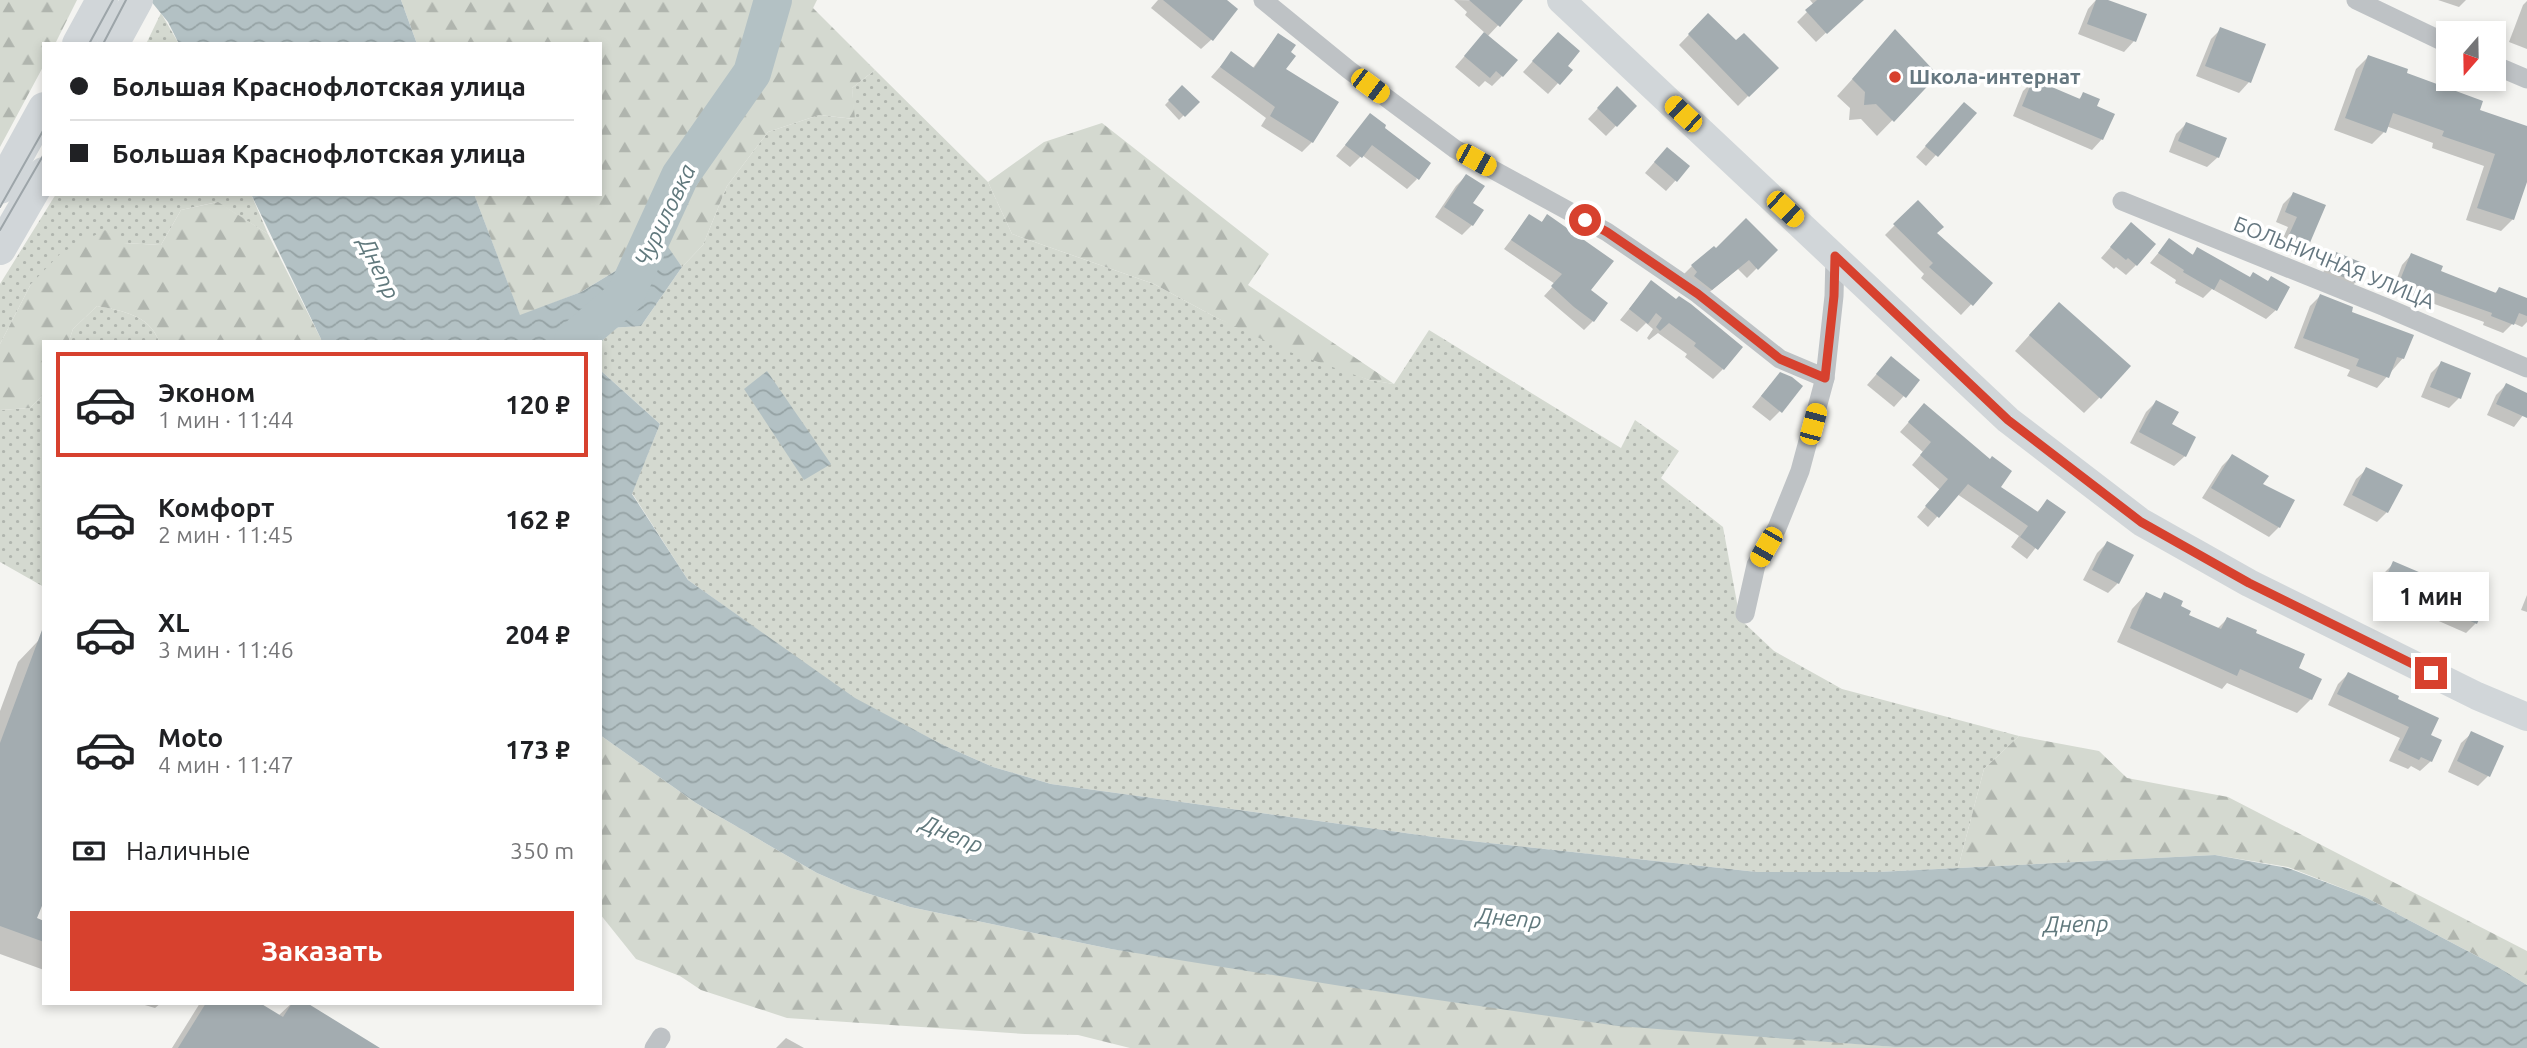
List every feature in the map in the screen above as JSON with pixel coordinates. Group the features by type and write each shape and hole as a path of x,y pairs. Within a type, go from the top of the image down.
{"main road":[{"path":"79,42 102,0"},
{"path":"114,42 137,0"},
{"path":"1561,0 2008,420 2141,522 2249,583 2477,696 2527,717"},
{"path":"0,249 42,115"}],"street":[{"path":"1263,0 1349,70 1455,149 1607,232 1698,294 1780,359 1825,378"},
{"path":"2356,0 2436,38"},
{"path":"2506,70 2527,79"},
{"name":"БОЛЬНИЧНАЯ УЛИЦА","path":"2122,201 2385,307 2527,368"},
{"path":"1745,614 1756,565 1777,528 1800,471 1825,378 1834,296 1835,256"}],"green space":[{"path":"0,0 77,0 56,42 42,42 42,69 0,147"},
{"path":"401,0 817,0 813,8 875,70 852,88 855,119 819,115 768,132 727,186 703,245 682,267 665,244 581,292 520,316 475,196 602,196 602,42 416,42"},
{"path":"161,13 178,42 147,42"},
{"path":"875,70 988,182 1012,234 1154,284 1217,318 1369,380 1394,384 1429,330 1621,448 1635,420 1679,451 1661,478 1723,527 1740,619 1774,651 1842,689 2019,736 1984,769 1958,868 1878,872 1757,872 1434,837 1051,784 993,767 943,745 855,699 688,580 632,493 660,424 602,372 602,340 588,340 595,329 641,326 682,267 703,245 727,186 768,132 819,115 854,119 852,88"},
{"path":"1102,123 1269,254 1248,285 1394,384 1369,380 1287,351 1154,284 1012,234 988,182 1044,142"},
{"path":"55,196 252,196 268,234 217,202 181,210 161,245 124,243 31,284 0,344 0,284"},
{"path":"218,202 268,234 321,340 159,340 155,332 142,320 125,312 97,306 73,329 69,340 42,340 42,396 30,408 0,410 0,344 31,284 61,253 105,230 124,243 161,245 181,210"},
{"path":"97,306 125,312 142,320 155,332 159,340 69,340 73,329"},
{"path":"42,396 42,586 0,562 0,410 30,408"},
{"path":"602,736 696,803 817,873 851,888 910,907 1111,949 1775,1037 1895,1047 2041,1048 1130,1048 1078,1035 787,1018 701,990 680,976 636,959 602,916"},
{"path":"2019,736 2099,751 2127,778 2228,797 2527,951 2527,985 2365,897 2288,867 2215,855 1958,868 1984,769"}],"water":[{"path":"150,0 401,0 416,42 178,42 168,22"},
{"name":"Днепр","path":"252,196 475,196 520,315 581,292 640,256 666,244 682,267 641,326 595,329 588,340 322,340"},
{"path":"767,371 831,464 804,480 744,389"},
{"name":"Днепр","path":"602,372 660,424 632,494 688,580 855,698 943,745 993,767 1051,784 1434,837 1757,872 1878,872 2215,855 2288,868 2365,897 2527,985 2527,1048 1895,1047 1618,1026 1111,949 910,907 851,888 817,873 696,803 602,736"}],"building":[{"path":"1163,0 1227,0 1238,9 1213,41"},
{"path":"1469,0 1523,0 1500,27"},
{"path":"1817,0 1864,0 1827,34 1805,10"},
{"path":"2096,0 2108,0 2147,14 2136,42 2087,24"},
{"path":"1708,13 1736,40 1744,33 1779,68 1749,97 1688,34"},
{"path":"2220,27 2266,44 2251,83 2205,66"},
{"name":"Школа-интернат","path":"1895,29 1938,75 1894,122 1876,104 1864,105 1865,92 1852,79"},
{"path":"1484,32 1518,60 1503,77 1496,71 1490,78 1464,56"},
{"path":"1558,32 1580,51 1568,66 1573,70 1560,85 1532,61"},
{"path":"1278,33 1296,45 1291,52 1296,56 1286,69 1339,102 1313,143 1270,116 1275,107 1220,67 1231,51 1254,68"},
{"path":"2368,55 2408,69 2407,73 2436,84 2436,91 2456,91 2483,101 2480,110 2527,126 2527,182 2514,220 2477,208 2495,154 2442,136 2444,131 2393,113 2386,133 2345,118"},
{"path":"2033,79 2080,99 2083,92 2100,99 2097,106 2115,114 2103,140 2022,106"},
{"path":"1182,85 1200,102 1185,117 1168,100"},
{"path":"1617,86 1637,106 1617,127 1597,108"},
{"path":"1964,102 1977,113 1938,157 1925,146"},
{"path":"1370,113 1431,163 1419,180 1372,145 1362,158 1345,145"},
{"path":"2186,122 2227,138 2219,158 2178,141"},
{"path":"1667,147 1690,166 1677,182 1654,162"},
{"path":"1466,174 1485,186 1473,203 1484,210 1473,226 1444,207"},
{"path":"2293,192 2326,205 2309,245 2288,237 2297,217 2285,212"},
{"path":"1918,200 1944,227 1937,233 1993,283 1973,306 1929,267 1933,263 1893,224"},
{"path":"1529,214 1542,222 1547,214 1614,261 1591,290 1608,303 1594,322 1551,286 1562,274 1511,240"},
{"path":"1746,218 1778,250 1758,270 1749,260 1712,290 1694,276 1697,272 1691,265 1714,246 1716,248"},
{"path":"2131,222 2156,244 2137,266 2110,247"},
{"path":"2169,238 2193,255 2197,247 2250,277 2253,272 2268,281 2271,276 2290,287 2277,311 2220,279 2214,290 2158,253"},
{"path":"2336,252 2365,264 2357,283 2329,271"},
{"path":"2411,253 2443,266 2441,271 2496,293 2499,287 2527,298 2527,316 2519,313 2514,325 2491,316 2492,313 2400,280"},
{"path":"1651,280 1676,299 1679,296 1691,304 1743,347 1724,370 1694,346 1696,343 1669,323 1660,331 1656,327 1662,318 1656,313 1648,324 1629,309"},
{"path":"2320,294 2353,307 2352,312 2414,335 2404,359 2397,357 2389,378 2356,366 2359,359 2303,338"},
{"path":"2059,302 2131,366 2101,399 2029,335"},
{"path":"1891,356 1920,380 1906,398 1876,374"},
{"path":"2441,361 2471,373 2461,399 2430,387"},
{"path":"1780,372 1803,386 1782,413 1761,396"},
{"path":"2506,383 2527,393 2527,418 2496,404"},
{"path":"2156,400 2179,412 2172,424 2196,437 2186,457 2139,432"},
{"path":"1924,403 1990,459 1992,456 2012,471 2001,487 2038,512 2047,499 2066,512 2038,550 2020,537 2028,526 1968,484 1939,518 1925,506 1948,479 1920,455 1931,442 1908,422"},
{"path":"2232,454 2269,476 2263,484 2295,500 2280,528 2211,488"},
{"path":"2366,467 2403,485 2388,513 2352,495"},
{"path":"2107,541 2134,555 2119,584 2092,570"},
{"path":"2393,561 2454,587 2459,575 2477,582 2471,597 2486,603 2477,624 2384,582"},
{"path":"2146,592 2161,599 2164,592 2183,601 2181,606 2191,611 2189,615 2221,629 2227,617 2305,654 2299,668 2322,679 2312,700 2240,669 2237,676 2130,628"},
{"path":"42,630 42,906 37,918 42,920 42,941 0,926 0,743"},
{"path":"2348,672 2439,718 2431,735 2442,740 2432,762 2421,757 2419,760 2398,750 2409,727 2337,694"},
{"path":"2471,731 2504,746 2490,777 2457,761"},
{"path":"205,1005 263,1005 283,1017 291,1005 310,1005 380,1048 178,1048"}],"waterway":[{"name":"Чуриловка","path":"574,340 625,296 680,176 752,73 773,0"}],"tram line":[{"path":"90,42 113,0"},
{"path":"104,42 126,0"},
{"path":"0,207 42,133"},
{"path":"0,230 42,157"}],"place":[{"name":"Школа-интернат","path":"1895,77"}],"route":[{"path":"1585,220 1698,294 1780,359 1825,378 1834,296 1835,256 2008,420 2141,522 2249,583 2431,673"}]}
